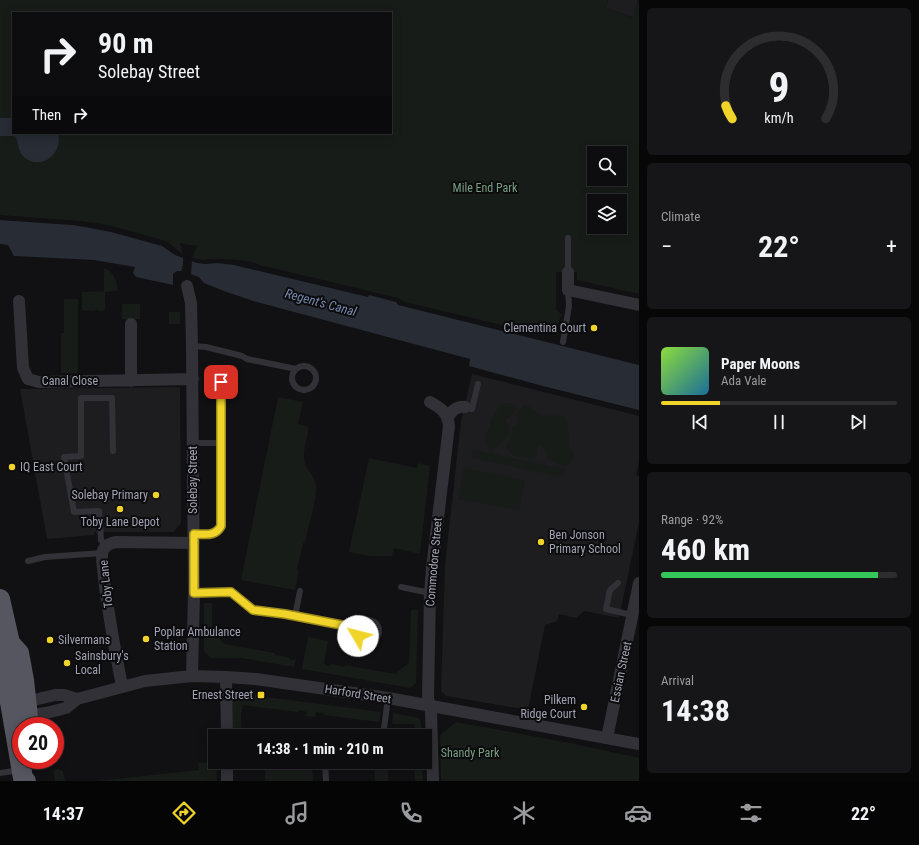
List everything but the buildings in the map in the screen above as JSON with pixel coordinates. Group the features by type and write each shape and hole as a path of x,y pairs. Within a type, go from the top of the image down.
{"highway":[{"path":"0,599 10,643 2,656 16,707 30,771"}],"street":[{"path":"568,272 568,290 639,305"},
{"name":"Solebay Street","path":"187,286 191,304 193,379 194,593 192,676"},
{"name":"Canal Close","path":"19,301 23,368 28,379 39,382 193,379"},
{"path":"130,324 131,381"},
{"path":"430,402 441,408 448,418 454,410 465,407"},
{"name":"Commodore Street","path":"433,781 432,738 428,698 430,593 447,442 448,418"},
{"name":"Toby Lane","path":"122,686 108,609 104,549 110,543 116,542 194,538"},
{"name":"Essian Street","path":"607,738 639,583"},
{"name":"Harford Street","path":"16,707 66,708 77,699 145,681 192,676 226,676 290,683 388,698 639,744"},
{"path":"226,676 227,729"},
{"path":"227,769 227,781"}],"lane":[{"path":"568,238 568,272"},
{"path":"563,342 569,306 568,290"},
{"path":"192,346 206,347 242,356 247,359 296,369 303,366 310,368 313,370 316,380 310,389 302,391 295,387 291,380 291,376 296,369"},
{"path":"194,538 214,534 221,526 221,382"},
{"path":"465,407 472,409 478,384"},
{"path":"28,562 45,557 104,549 101,540 99,511 74,512 64,457 81,456 81,398 112,398 113,451"},
{"path":"193,443 221,443"},
{"path":"618,583 610,590 606,609 632,615"},
{"path":"401,587 430,593"},
{"path":"295,616 300,591"},
{"path":"194,593 231,592 253,610 295,616 357,628"},
{"path":"384,729 388,698"},
{"path":"325,769 326,781"},
{"path":"0,773 30,771"}],"shaded area":[{"path":"608,0 638,0 634,18 606,8"},
{"name":"Ben Jonson Primary School","path":"472,374 639,416 639,461 636,475 639,476 639,523 619,618 584,611 576,618 559,614 557,621 545,625 528,710 446,696 441,691 445,565 461,421"},
{"path":"180,387 181,523 174,532 94,532 94,535 47,539 20,389"}],"green space":[{"name":"Mile End Park","path":"0,0 608,0 606,8 633,18 639,0 639,294 577,280 577,272 556,272 556,310 562,314 557,326 549,330 540,330 534,327 527,329 514,328 405,302 398,298 256,263 227,259 195,259 192,258 197,246 180,243 183,255 168,242 108,225 81,221 0,215"},
{"path":"104,268 113,274 118,291 105,292 105,309 103,311 83,311 82,292 104,291"},
{"path":"64,299 78,299 78,373 61,373 61,333 64,333"},
{"path":"122,304 140,304 140,319 122,319"},
{"path":"169,312 180,312 180,324 169,324"},
{"path":"278,397 303,402 298,424 309,427 304,457 307,468 316,485 312,514 297,570 299,570 295,590 241,580"},
{"path":"502,403 511,404 516,408 513,414 507,418 507,423 510,428 509,435 493,450 488,448 485,442 493,416"},
{"path":"526,404 542,416 554,415 564,417 567,421 569,444 574,455 568,466 555,463 547,459 545,449 540,445 534,458 526,458 510,453 506,446 512,434 512,427 517,424 519,420 517,418 519,412"},
{"path":"473,450 565,469 563,477 472,458"},
{"path":"369,458 417,468 418,463 430,466 420,554 394,548 392,556 370,556 349,552"},
{"path":"464,468 525,480 519,510 458,499"},
{"path":"204,603 212,603 212,630 224,644 275,653 275,655 289,657 293,660 296,658 294,667 241,658 211,658 204,651"},
{"path":"411,610 418,610 416,683 410,688 302,669 308,637 328,641 324,663 326,666 331,664 345,667 345,665 395,674 409,663"},
{"path":"235,693 381,712 379,722 324,715 324,713 316,712 315,717 306,716 307,712 299,710 298,712 243,705 241,715 242,729 233,729 232,697"},
{"path":"393,713 419,718 422,729 415,729 415,725 412,724 392,724"},
{"name":"Shandy Park","path":"456,722 570,743 639,758 639,781 441,781 440,735"},
{"path":"208,762 208,769 216,769 217,781 97,781 199,770 198,763"},
{"path":"58,769 63,771 65,781 55,781 53,771"},
{"path":"265,769 312,769 313,781 265,781"},
{"path":"374,769 388,769 388,781 375,781"},
{"path":"414,769 422,769 423,781 415,781"}],"water":[{"path":"0,118 12,118 12,134 58,134 59,141 57,148 48,159 42,162 35,162 28,160 22,155 16,137 0,136"},
{"name":"Regent's Canal","path":"0,220 72,225 111,232 162,246 175,255 197,263 234,265 368,297 369,295 396,302 398,305 639,365 639,410 469,366 470,359 253,301 204,283 199,277 181,271 177,271 173,274 173,285 136,277 133,273 135,267 94,260 14,256 8,245 0,244"}],"pier":[{"path":"183,256 192,259 191,276 181,273"}],"place":[{"name":"Clementina Court","path":"594,328"},
{"name":"IQ East Court","path":"12,467"},
{"name":"Solebay Primary","path":"156,495"},
{"name":"Toby Lane Depot","path":"120,509"},
{"name":"Ben Jonson Primary School","path":"541,542"},
{"name":"Poplar Ambulance Station","path":"146,639"},
{"name":"Silvermans","path":"50,640"},
{"name":"Sainsbury's Local","path":"67,663"},
{"name":"Ernest Street","path":"261,695"},
{"name":"Pilkem Ridge Court","path":"584,707"}],"route":[{"path":"221,382 222,519 221,526 214,534 194,534 194,593 231,592 253,610 309,618 357,628 358,636"}]}
